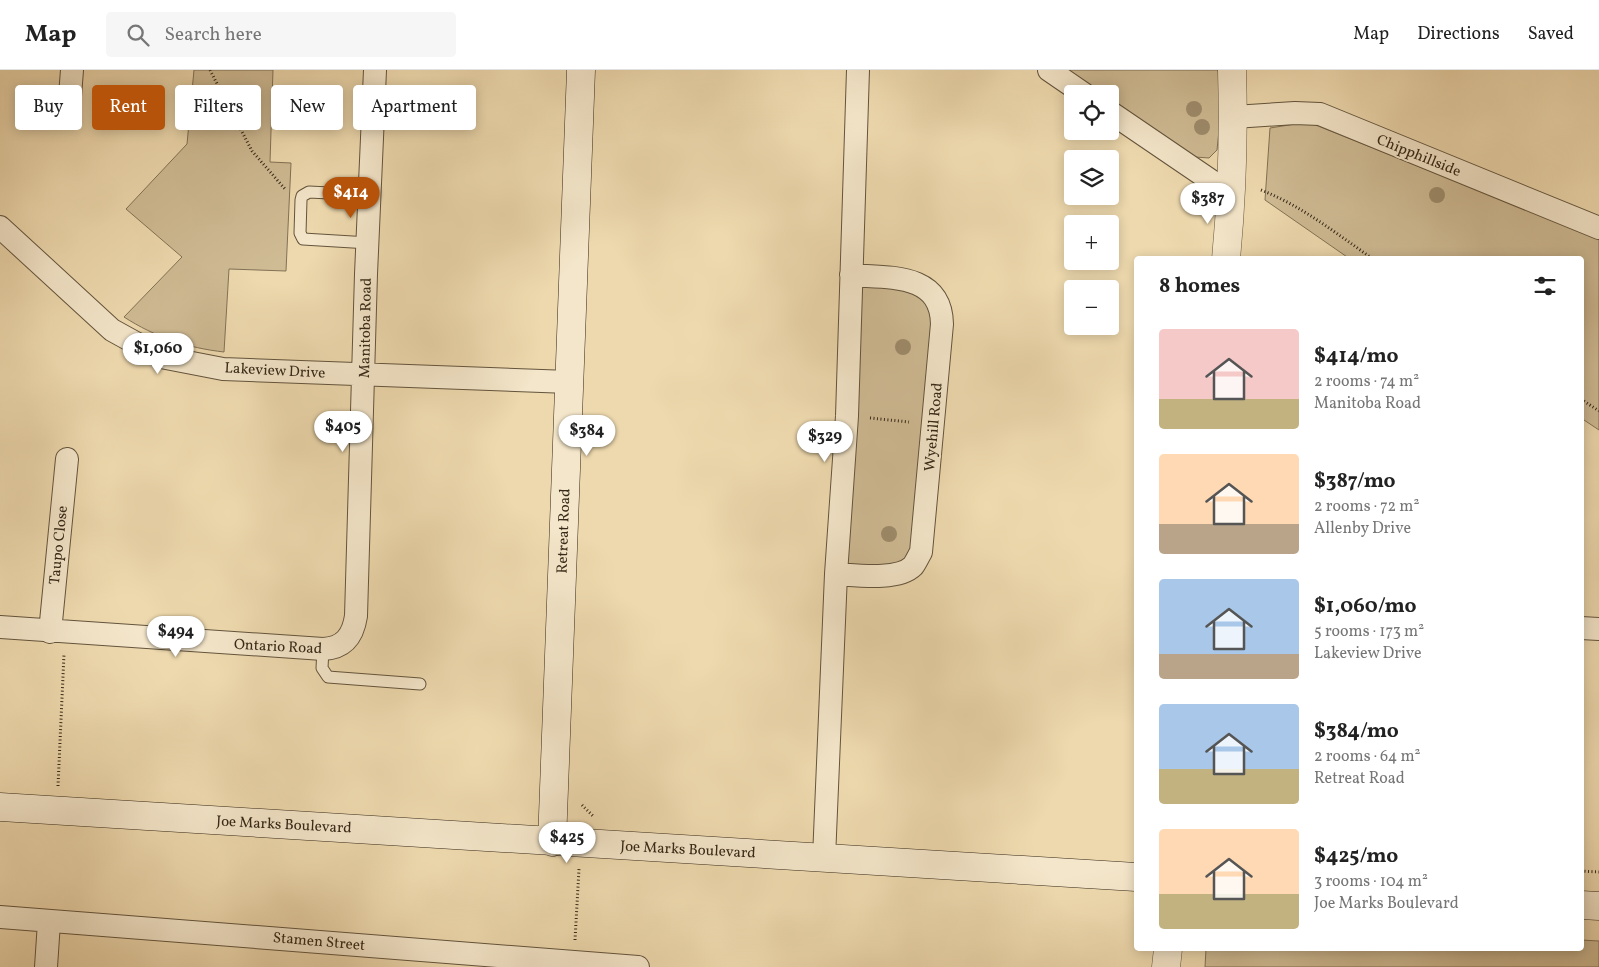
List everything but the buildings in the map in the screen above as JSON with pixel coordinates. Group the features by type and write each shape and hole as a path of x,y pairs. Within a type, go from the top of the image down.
{"main road":[{"name":"Retreat Road","path":"552,842 581,70"},
{"path":"1226,256 1232,195 1234,117 1232,70"},
{"name":"Joe Marks Boulevard","path":"0,807 1134,877"},
{"path":"1584,904 1599,906"},
{"path":"1166,967 1168,951"}],"street":[{"path":"71,85 72,70"},
{"name":"Manitoba Road","path":"345,643 352,633 356,616 376,70"},
{"path":"824,858 836,574 847,416 858,70"},
{"path":"1049,70 1071,85"},
{"name":"Chipphillside","path":"1234,117 1295,113 1320,114 1599,228"},
{"path":"1119,118 1232,195"},
{"name":"Lakeview Drive","path":"0,227 112,330 161,357 223,369 569,382"},
{"name":"Wyehill Road","path":"836,574 888,575 903,571 915,564 922,547 942,324 930,293 914,281 851,275"},
{"name":"Taupo Close","path":"58,632 67,459"},
{"name":"Ontario Road","path":"0,627 323,649 345,643"},
{"path":"1584,628 1599,629"},
{"name":"Stamen Street","path":"0,918 638,967"},
{"path":"46,967 49,922"}],"lane":[{"path":"369,243 303,239 300,233 301,200 302,196 309,192 371,195"},
{"path":"323,649 322,668 328,677 420,684"}],"path":[{"path":"210,70 252,151 281,186 301,200"},
{"path":"1261,190 1281,198 1369,256"},
{"path":"1584,401 1599,411"},
{"path":"847,416 933,425"},
{"path":"58,632 58,789"},
{"path":"574,962 579,863"},
{"path":"1584,871 1599,872"}],"shaded area":[{"path":"194,70 273,70 271,85 270,162 291,163 286,271 229,269 224,352 198,348 160,336 124,317 182,257 126,209 187,144 188,130 261,130 261,85 193,85"},
{"path":"1069,70 1218,70 1222,99 1217,150 1209,158 1195,157 1119,105 1119,85 1090,85"},
{"path":"1308,122 1599,239 1599,430 1584,420 1584,256 1346,256 1265,200 1270,128"},
{"path":"854,276 913,282 942,321 911,571 838,580"},
{"path":"1584,940 1599,941 1599,967 1205,967 1206,951 1584,951"}]}
